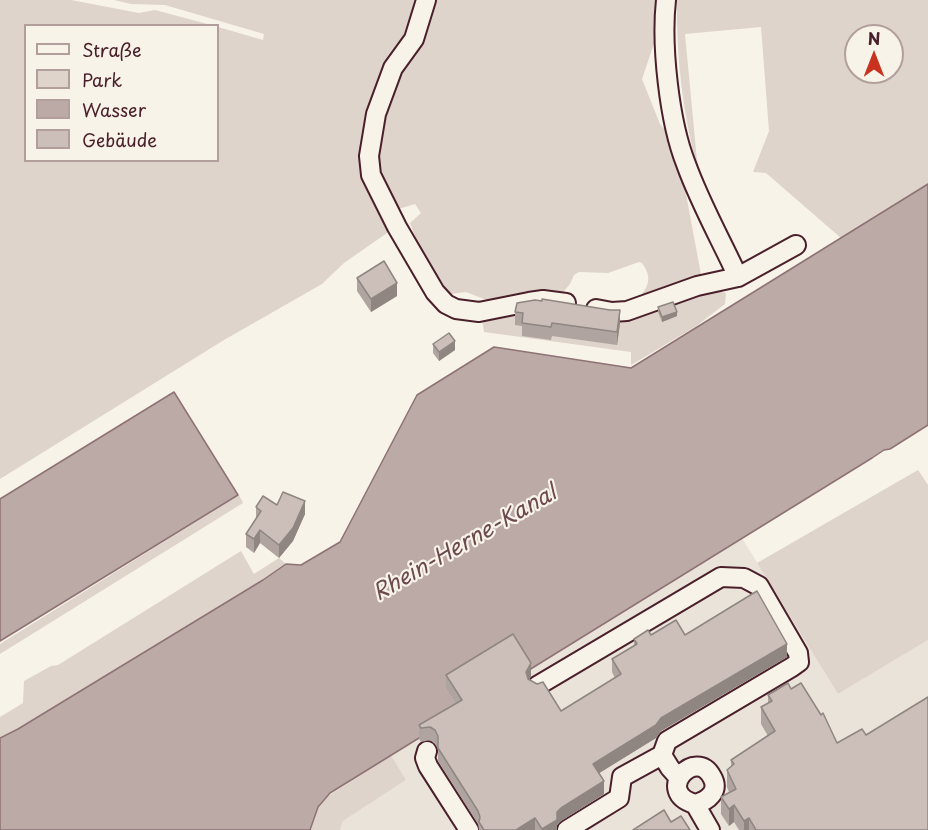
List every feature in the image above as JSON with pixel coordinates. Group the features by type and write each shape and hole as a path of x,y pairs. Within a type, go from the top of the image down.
{"street":[{"path":"426,0 414,39 393,68 376,114 369,156 371,175 397,227 435,292 446,304 456,309 479,312 543,300 612,312 627,311 697,286 738,277 796,245"},
{"path":"666,0 664,43 672,112 685,163 738,277"},
{"path":"537,686 721,577 744,578 759,586 798,653 799,662 792,667 667,741 662,755 622,777 619,798 567,830"},
{"path":"427,751 425,758 428,766 469,830"},
{"path":"662,755 679,778"},
{"path":"692,767 701,767 714,779 714,788 711,796 704,802 695,804 680,795 677,787 684,771 692,767"},
{"path":"695,804 710,830"}],"shaded area":[{"path":"742,538 838,694 928,640 928,830 340,830 343,821 406,780 391,755"}],"green space":[{"path":"0,0 71,0 139,13 155,10 207,24 24,24 24,162 219,162 219,27 263,40 264,34 165,5 131,4 114,0 660,0 658,32 642,79 660,124 672,138 681,167 702,280 636,301 648,283 646,269 639,262 608,273 579,272 574,275 560,296 497,304 466,292 450,294 421,252 410,223 421,213 415,204 395,210 387,233 344,263 322,284 224,340 0,479"},
{"path":"677,0 928,0 928,184 841,238 766,173 753,172 769,131 761,27 685,34 698,171 684,108 679,65"},
{"path":"713,290 726,293 725,304 695,327 631,365 631,352 484,332 482,320 551,308 625,318"},
{"path":"918,470 928,485 928,640 838,694 757,563"},
{"path":"239,495 243,503 0,654 0,644"},
{"path":"241,551 254,574 279,558 286,564 0,738 0,717 23,703 24,681 51,666 58,665"},
{"path":"391,755 406,780 343,821 340,830 310,830 318,807 325,798"}],"water":[{"name":"Rhein-Herne-Kanal","path":"928,184 928,425 330,793 318,807 310,830 0,830 0,738 286,564 301,565 340,542 417,395 494,347 631,368"},
{"path":"174,392 238,495 0,641 0,499"}],"building":[{"path":"384,261 397,283 371,299 357,278"},
{"path":"542,299 620,310 617,332 552,323 551,327 522,323 523,313 515,312 517,303 542,301"},
{"path":"673,302 677,312 662,317 658,307"},
{"path":"449,333 455,341 439,352 433,344"},
{"path":"283,492 305,501 293,528 279,545 260,530 254,539 246,534 261,511 256,507 263,496 277,505"},
{"path":"757,591 787,644 661,718 656,725 593,764 604,781 561,808 557,812 557,820 542,829 535,818 516,830 484,830 479,822 478,811 438,748 438,736 435,730 430,727 421,728 419,725 462,700 446,675 513,634 531,663 526,672 528,679 537,684 543,682 561,711 621,674 612,659 637,644 634,639 648,630 651,635 676,620 685,635"},
{"path":"788,683 791,689 801,683 821,715 823,713 837,743 862,729 866,735 928,697 928,830 756,830 749,818 744,821 734,805 729,809 721,797 736,789 727,770 734,764 731,760 775,731 761,707 772,701 768,695"},
{"path":"664,810 671,822 681,816 690,830 633,830"}]}
